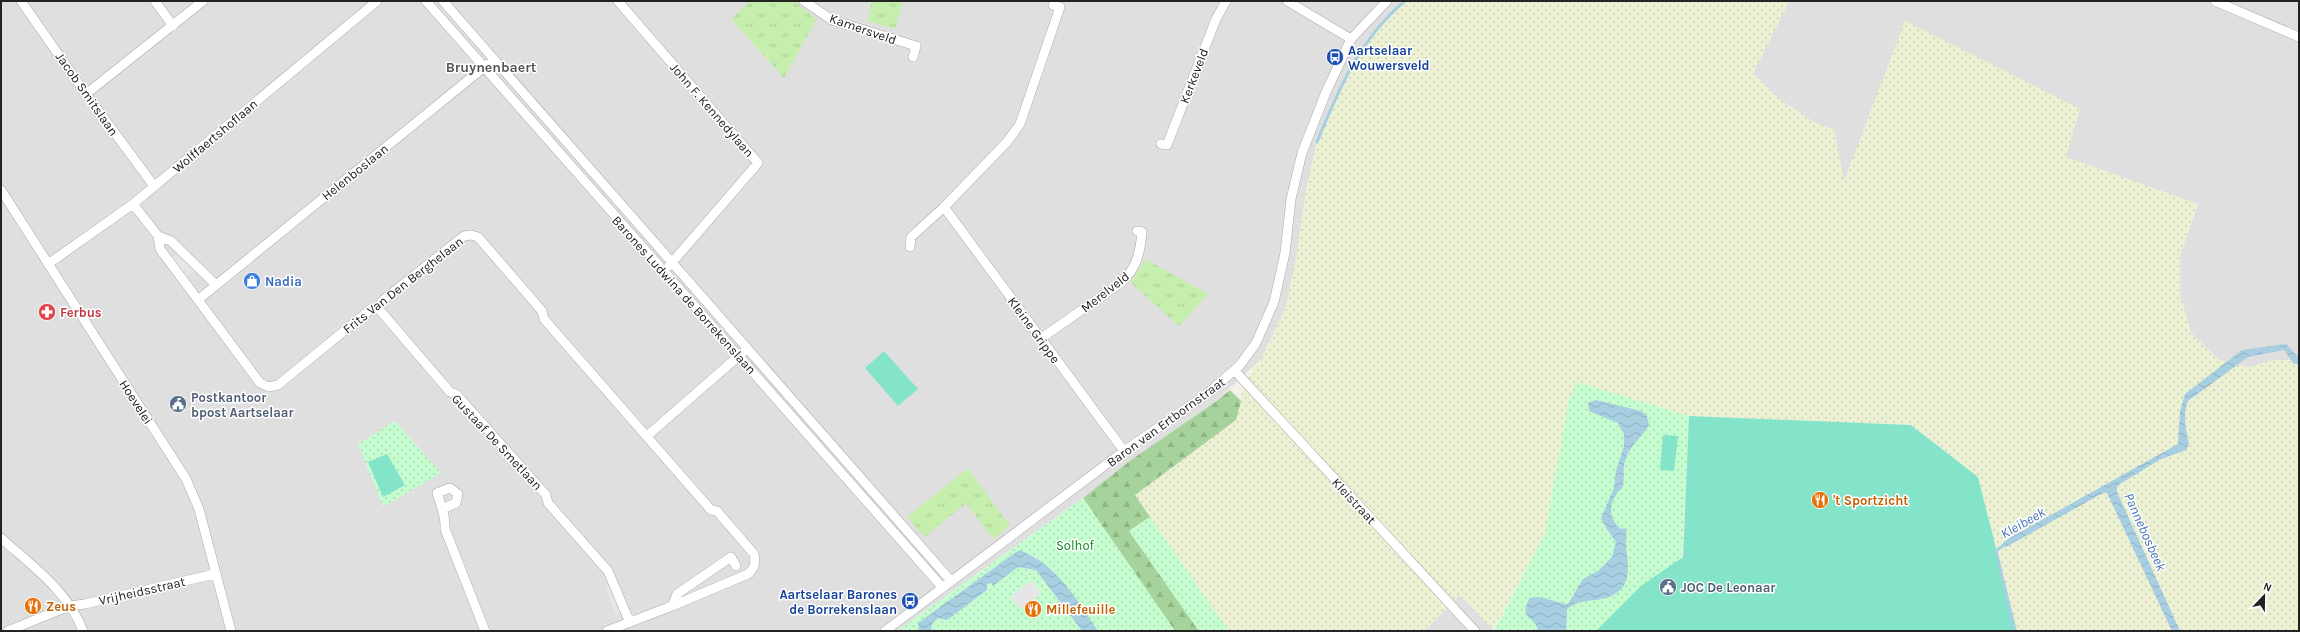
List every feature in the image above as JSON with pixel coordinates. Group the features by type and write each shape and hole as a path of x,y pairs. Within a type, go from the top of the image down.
{"street":[{"name":"Jacob Smitslaan","path":"21,1 86,94 154,186"},
{"path":"155,1 173,26"},
{"path":"86,94 203,1"},
{"name":"Wolffaertshoflaan","path":"48,264 133,204 377,1"},
{"name":"Barones Ludwina de Borrekenslaan","path":"426,1 483,68 942,587"},
{"name":"Barones Ludwina de Borrekenslaan","path":"443,1 951,581"},
{"name":"Kamersveld","path":"804,1 832,20 916,46 913,57"},
{"name":"Kerkeveld","path":"1161,144 1168,145 1216,19 1226,1"},
{"path":"1287,1 1351,39"},
{"name":"Baron van Ertbornstraat","path":"885,631 1124,451 1208,394 1234,370 1256,343 1274,302 1285,253 1291,199 1302,153 1326,92 1351,39 1387,1"},
{"path":"2215,1 2299,37"},
{"name":"John F. Kennedylaan","path":"623,3 758,163 664,273"},
{"path":"910,247 911,237 944,207 1007,142 1020,124 1060,7 1053,4"},
{"name":"Helenboslaan","path":"199,299 494,60"},
{"name":"Hoevelei","path":"1,190 186,479 199,509 231,631"},
{"path":"133,204 158,236 171,242 216,284"},
{"name":"Kleine Grippe","path":"944,207 1040,340 1124,451"},
{"name":"Merelveld","path":"1040,340 1122,282 1132,272 1140,254 1142,232 1137,231"},
{"name":"Frits Van Den Berghelaan","path":"199,299 260,383 269,387 278,385 371,309 378,308 382,301 464,236 472,235 478,237 542,311 544,320 711,510 717,511 750,548 756,561 753,569 748,574 607,631"},
{"path":"158,236 160,249 199,299"},
{"name":"Gustaaf De Smetlaan","path":"378,308 450,392 456,394 546,495 548,503 608,571 614,582 628,618 632,620"},
{"path":"647,436 748,348"},
{"name":"Kleistraat","path":"1234,370 1474,631"},
{"path":"442,508 446,517 445,529 485,631"},
{"path":"1,538 51,583 69,606 83,631"},
{"path":"672,606 677,594 731,557 736,566"},
{"name":"Vrijheidsstraat","path":"8,631 69,606 85,604 215,574"}],"shaded area":[{"path":"1,1 1405,1 1384,19 1366,40 1317,141 1306,190 1296,259 1286,307 1261,359 1214,403 1131,460 1102,484 897,631 1,631"},
{"path":"1789,1 2299,1 2299,360 2274,360 2249,367 2219,360 2191,333 2180,295 2180,255 2198,204 2065,157 2080,109 1844,182 1834,130 1815,123 1779,99 1753,73"},
{"path":"178,255 196,272 184,276 169,257"},
{"path":"1031,580 1042,593 1020,610 1010,597"},
{"path":"611,584 623,612 616,616 605,587"},
{"path":"1460,595 1494,631 1424,631"}],"green space":[{"path":"751,1 795,1 816,20 784,78 731,19"},
{"path":"872,1 903,1 895,29 867,21"},
{"path":"1405,1 1789,1 1753,73 1779,99 1815,123 1834,130 1844,181 1905,21 2080,109 2066,157 2198,204 2180,255 2180,295 2191,333 2219,360 2249,367 2274,360 2299,360 2299,630 2017,631 1978,477 1912,425 1689,416 1577,383 1569,399 1545,533 1493,630 1460,595 1424,631 1229,631 1135,495 1236,420 1244,385 1266,351 1286,307 1296,259 1306,190 1317,142 1360,50 1375,29"},
{"path":"1145,259 1208,294 1179,326 1131,283"},
{"path":"884,351 918,389 898,406 865,368"},
{"path":"1577,382 1689,416 1682,556 1600,631 1494,631 1545,533 1569,399"},
{"path":"1230,390 1241,401 1236,420 1135,495 1150,517 1129,531 1199,631 1175,631 1083,498 1131,460 1214,403"},
{"path":"1689,416 1911,425 1978,477 2017,631 1596,631 1641,586 1683,557"},
{"path":"395,421 441,473 383,507 358,444"},
{"path":"1663,435 1678,436 1674,471 1660,470"},
{"path":"387,454 405,485 383,497 368,462"},
{"path":"968,468 1010,526 993,539 966,503 925,537 907,517"},
{"name":"Solhof","path":"1083,498 1175,631 1098,631 1069,591 1035,556 918,623 919,631 897,631"},
{"path":"1150,517 1229,631 1199,631 1129,531"},
{"name":"Solhof","path":"1018,567 1036,570 1082,631 931,631 932,624 939,618 987,590 987,584 991,583 993,586"}],"water":[{"path":"2286,344 2299,358 2299,365 2293,363 2284,350 2248,357 2188,401 2185,417 2189,444 2186,450 2159,460 2117,486 2117,492 2180,631 2172,631 2107,493 2103,493 2006,547 2003,547 2003,543 2006,540 2178,444 2180,411 2185,394 2242,350"},
{"path":"1596,400 1641,411 1647,416 1649,425 1628,453 1624,465 1623,486 1614,498 1611,507 1614,521 1621,529 1626,528 1628,563 1627,577 1621,589 1610,597 1575,604 1567,609 1566,631 1538,631 1537,626 1528,617 1525,610 1530,598 1540,597 1563,604 1568,604 1583,579 1598,571 1612,557 1616,542 1601,518 1614,488 1616,471 1624,446 1624,434 1618,423 1589,411 1588,403"},
{"path":"1019,550 1032,556 1055,573 1074,595 1098,631 1082,631 1036,570 1018,567 993,586 991,583 987,584 987,590 947,620 938,618 932,624 931,631 919,631 918,623"}],"waterway":[{"path":"1317,142 1343,84 1363,48 1375,31 1405,1"},
{"name":"Kleibeek","path":"2005,544 1996,551 2015,631"}],"place":[{"name":"Aartselaar Wouwersveld","path":"1335,57"},
{"name":"Nadia","path":"252,281"},
{"name":"Ferbus","path":"47,312"},
{"name":"Postkantoor bpost Aartselaar","path":"178,404"},
{"name":"'t Sportzicht","path":"1820,500"},
{"name":"JOC De Leonaar","path":"1668,587"},
{"name":"Aartselaar Barones de Borrekenslaan","path":"910,601"},
{"name":"Zeus","path":"33,606"},
{"name":"Millefeuille","path":"1033,609"}],"district":[{"name":"Bruynenbaert","path":"491,67"}],"water label":[{"name":"Pannebosbeek","path":"2145,532"}]}
